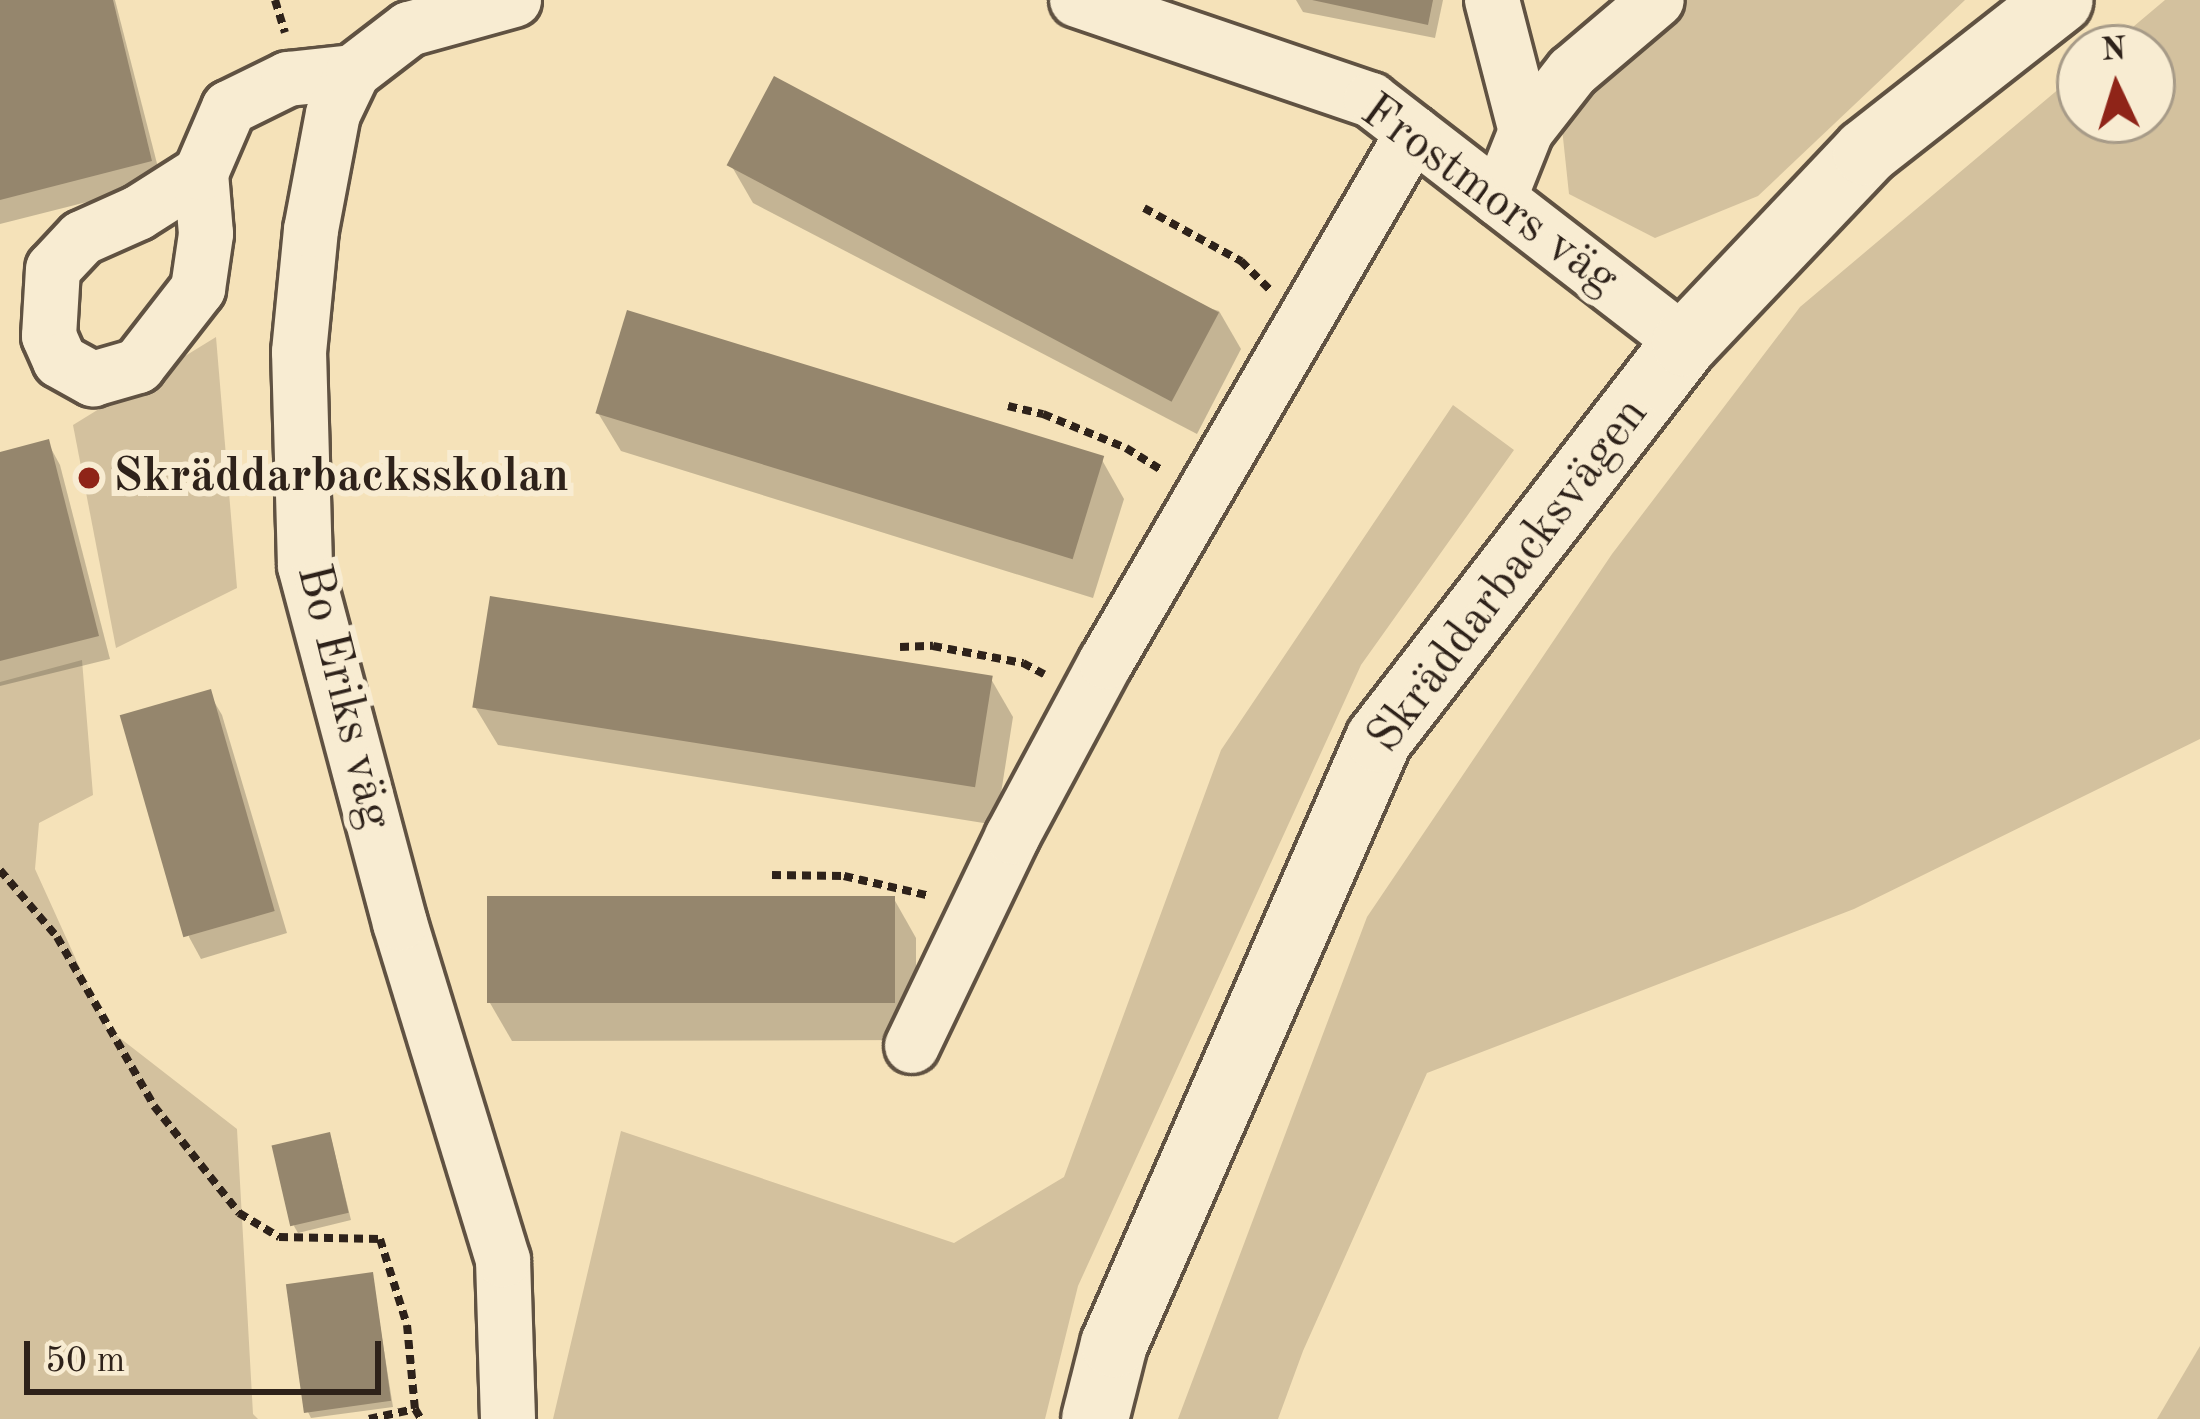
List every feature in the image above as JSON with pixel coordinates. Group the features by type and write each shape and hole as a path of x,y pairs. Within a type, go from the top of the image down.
{"street":[{"path":"201,173 229,108 288,79 353,72 410,28 514,0"},
{"name":"Frostmors väg","path":"1077,0 1371,100 1685,343"},
{"path":"1492,0 1526,131"},
{"path":"1498,199 1526,131 1572,72 1657,0"},
{"name":"Skräddarbacksvägen","path":"1095,1419 1114,1344 1379,739 1685,343 1866,152 2060,0"},
{"name":"Bo Eriks väg","path":"353,72 333,114 304,291 299,352 305,566 400,923 503,1260 508,1419"},
{"path":"912,1046 1089,695 1300,319 1413,133"}],"path":[{"path":"1144,208 1241,261 1300,319"},
{"path":"1008,406 1043,414 1126,448 1200,494"},
{"path":"900,646 933,646 1023,664 1089,695"},
{"path":"0,870 57,937 154,1106 239,1213 279,1237 380,1239 407,1325 415,1409 421,1419"},
{"path":"772,874 844,876 905,886 975,914"},
{"path":"369,1419 415,1409"}],"shaded area":[{"path":"1675,0 1965,0 1758,196 1655,238 1569,194 1559,100"},
{"path":"2165,0 2200,0 2200,739 1854,909 1427,1073 1303,1351 1278,1419 1178,1419 1367,917 1612,554 1800,307 2056,91 2056,144 2176,144 2176,24 2136,24"},
{"path":"216,337 237,588 116,648 73,425"},
{"path":"1453,405 1514,450 1361,665 1078,1286 1045,1419 553,1419 621,1131 954,1243 1064,1177 1221,750"},
{"path":"82,660 93,795 39,823 35,869 107,1028 237,1129 253,1414 258,1419 0,1419 0,682"},
{"path":"2200,1346 2200,1419 2157,1419"}],"building":[{"path":"0,0 113,0 152,161 0,200"},
{"path":"1312,0 1433,0 1428,25"},
{"path":"774,76 1219,313 1172,402 727,165"},
{"path":"627,310 1104,456 1073,559 595,413"},
{"path":"49,439 99,636 0,661 0,452"},
{"path":"490,596 993,676 975,787 472,708"},
{"path":"211,689 275,911 183,937 120,715"},
{"path":"487,896 895,896 895,1003 487,1003"},
{"path":"330,1132 349,1213 290,1226 272,1145"},
{"path":"373,1272 391,1401 304,1413 286,1284"}],"place":[{"name":"Skräddarbacksskolan","path":"89,478"}]}
